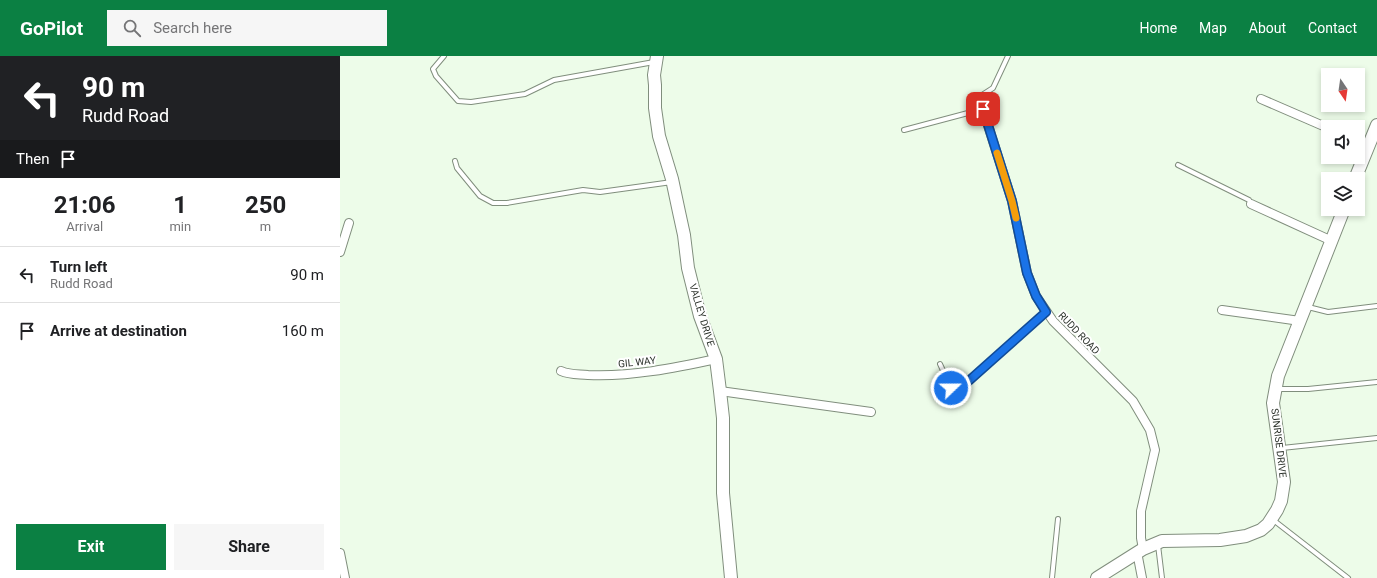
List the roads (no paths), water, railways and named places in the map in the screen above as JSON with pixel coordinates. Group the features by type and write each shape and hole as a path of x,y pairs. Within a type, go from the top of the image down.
{"street":[{"name":"VALLEY DRIVE","path":"657,59 654,75 655,108 659,136 672,182 684,235 688,268 700,316 716,359 723,418 723,493 731,578"},
{"name":"RUDD ROAD","path":"979,97 1012,201 1027,273 1036,296 1053,321 1132,400 1150,430 1155,450 1141,511 1140,550 1142,578"},
{"path":"1262,99 1321,125"},
{"path":"1365,140 1377,125"},
{"path":"1251,204 1332,241"},
{"name":"SUNRISE DRIVE","path":"1097,578 1140,550 1162,541 1220,540 1246,536 1261,530 1272,518 1281,501 1284,482 1273,403 1278,376 1341,216"},
{"path":"340,252 349,223"},
{"path":"1222,310 1300,321"},
{"name":"GIL WAY","path":"561,371 568,374 604,376 678,368 716,359"},
{"path":"720,391 871,412"},
{"path":"340,557 345,578"}],"lane":[{"path":"444,56 433,69 436,76 458,102 471,102 525,94 554,80 657,59"},
{"path":"979,97 993,88 1008,56"},
{"path":"904,130 983,109"},
{"path":"455,160 457,168 480,196 493,203 507,203 583,190 600,192 672,182"},
{"path":"1178,165 1249,200 1251,204"},
{"path":"1305,307 1328,312 1377,306"},
{"path":"940,364 951,388 959,388 1046,312"},
{"path":"1276,390 1308,389 1377,382"},
{"path":"1279,448 1377,438"},
{"path":"1272,518 1348,578"},
{"path":"1052,578 1058,519"},
{"path":"1158,543 1162,578"}]}
